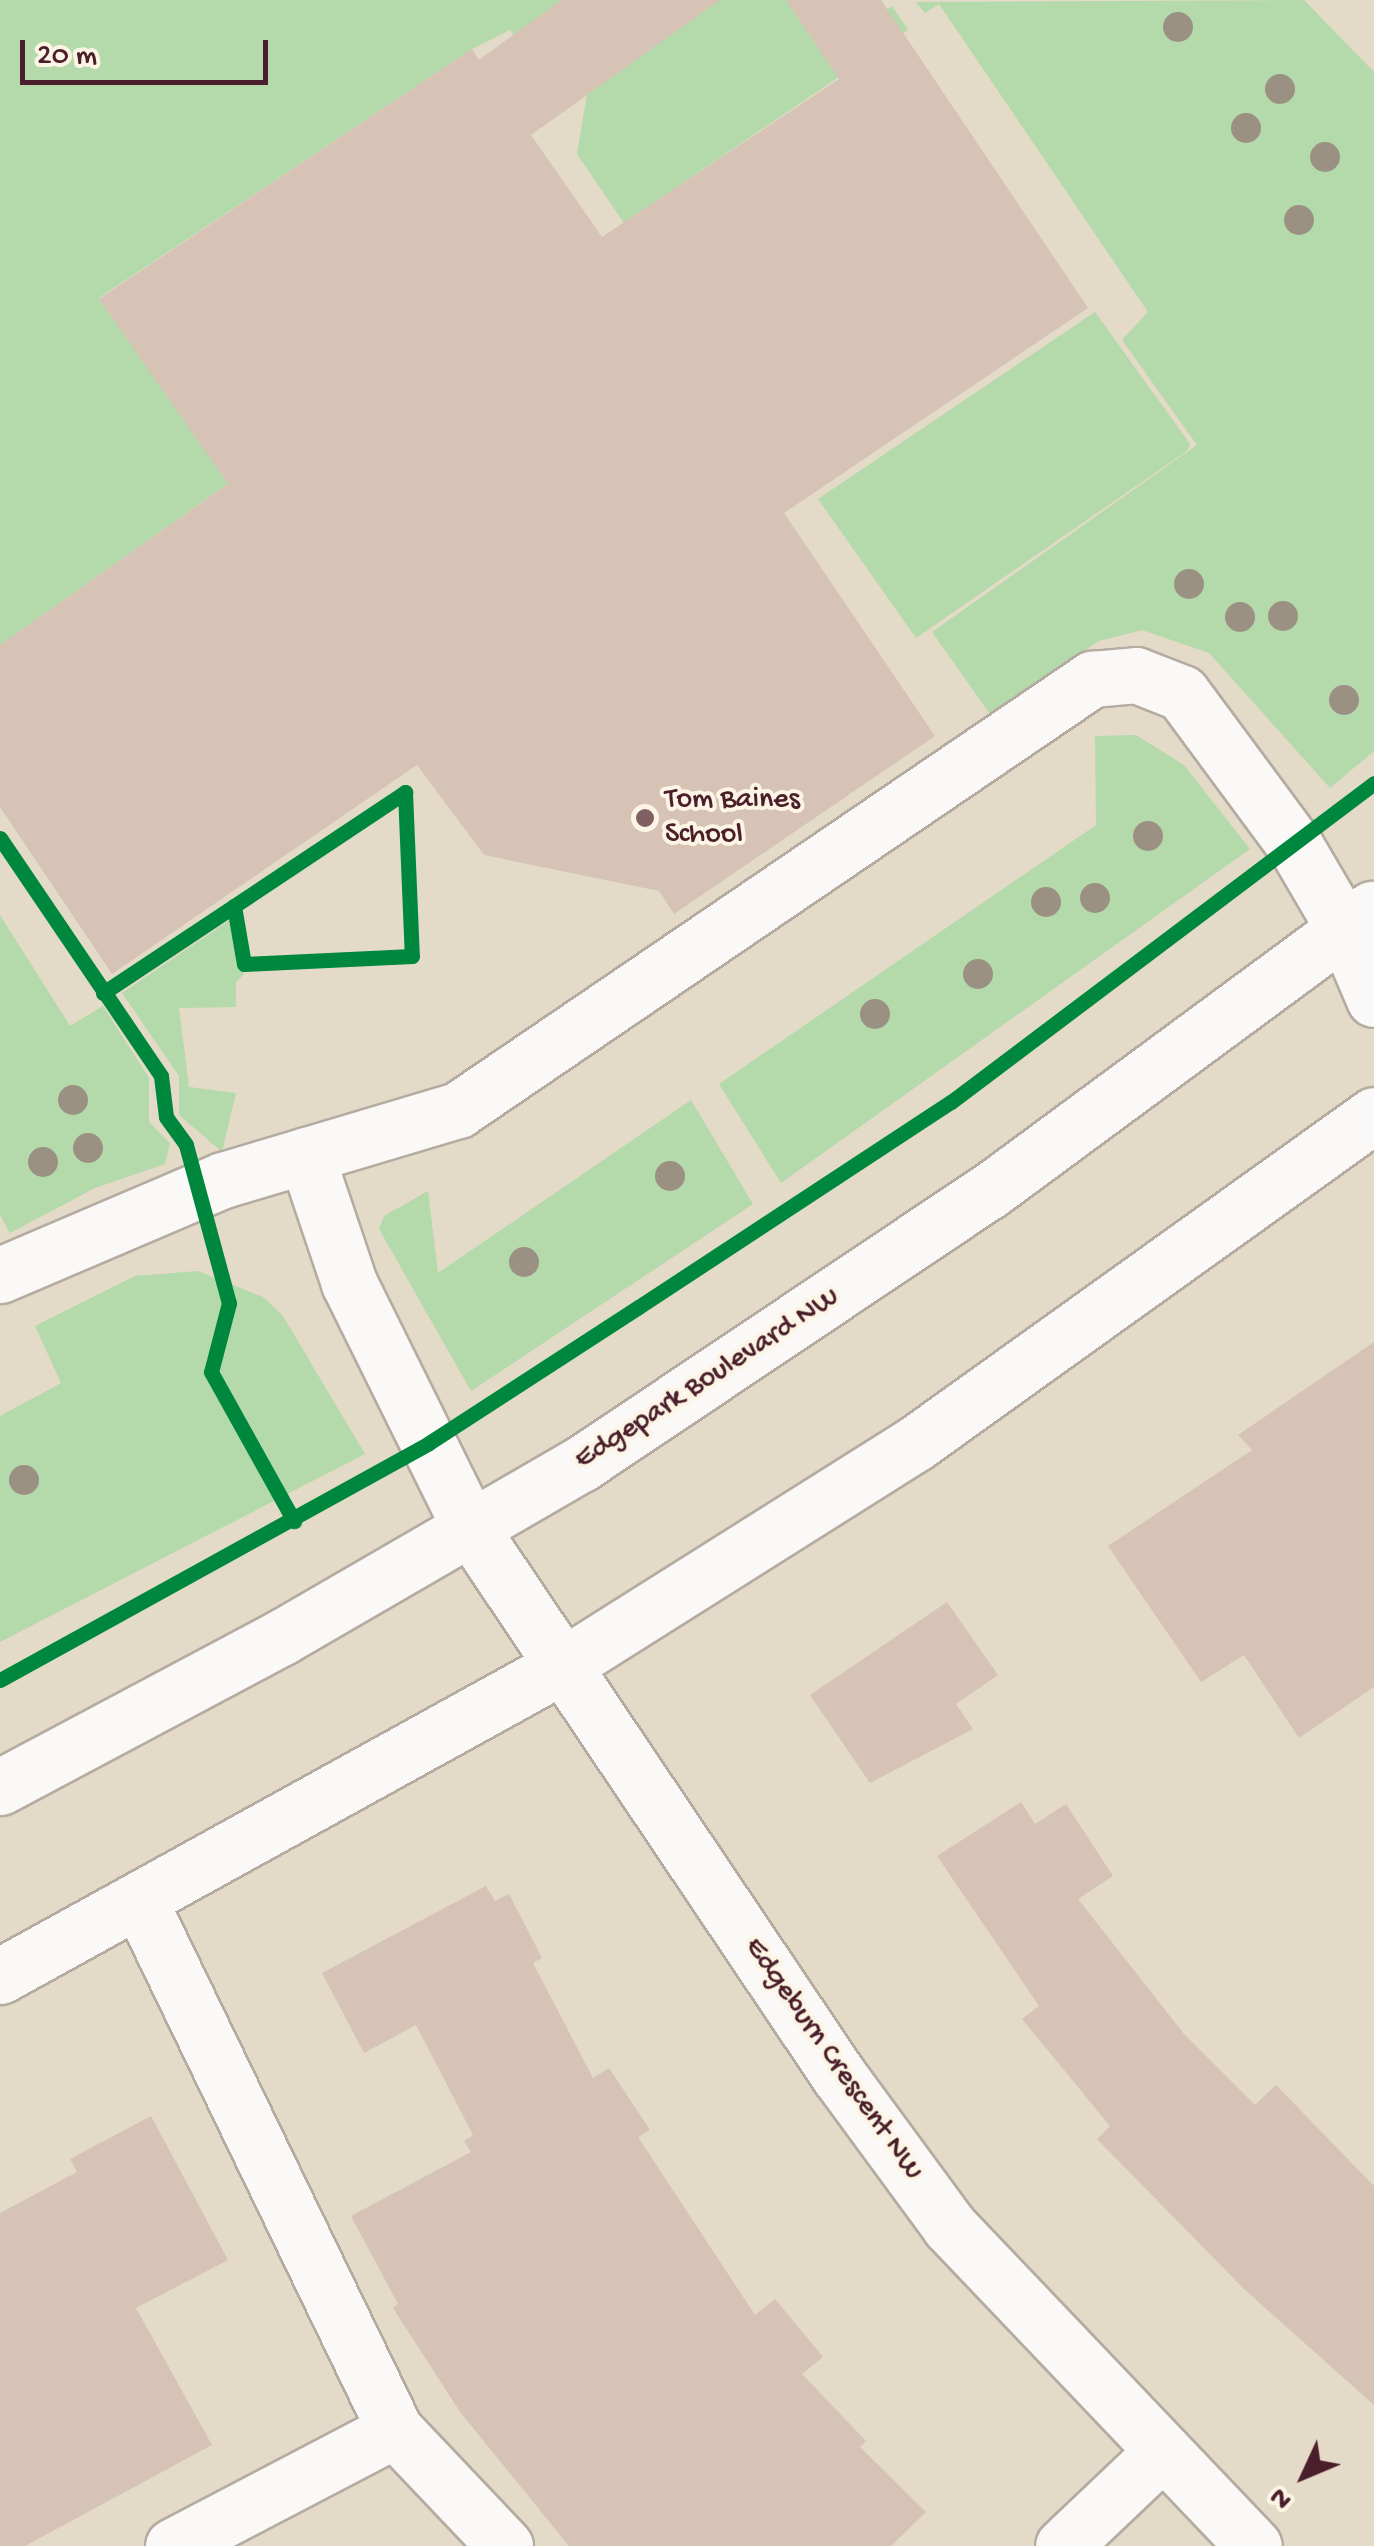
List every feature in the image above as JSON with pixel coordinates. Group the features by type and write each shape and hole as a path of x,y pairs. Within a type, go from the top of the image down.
{"street":[{"path":"0,1275 223,1180 458,1110 1092,680 1136,676 1182,693 1296,847 1359,920 1374,1000"},
{"name":"Edgepark Boulevard NW","path":"0,1788 282,1638 581,1464 788,1330 988,1192 1359,920"},
{"path":"0,1976 562,1666 916,1442 1374,1115"},
{"name":"Edgeburn Crescent NW","path":"306,1156 350,1284 469,1526 839,2076 949,2226 1254,2546"},
{"path":"140,1902 395,2430 504,2546"},
{"path":"173,2546 395,2430"},
{"path":"1063,2546 1163,2451"}],"green space":[{"path":"0,0 561,0 525,51 510,30 472,49 99,298 229,483 0,645"},
{"path":"649,0 786,0 821,52 892,6 908,30 624,223 577,154 588,88 671,34"},
{"path":"1304,0 1374,72 1374,751 1330,788 1209,653 1142,630 1099,641 990,714 932,632 1197,445 1122,340 1148,312 939,4 925,13 916,2"},
{"path":"1095,312 1190,444 1187,451 916,638 818,499"},
{"path":"1136,735 1184,765 1250,849 781,1183 719,1084 1096,825 1095,736"},
{"path":"0,915 70,1026 103,1006 149,1078 149,1122 170,1143 165,1164 95,1188 10,1233 0,1215"},
{"path":"230,920 244,974 236,982 236,1007 179,1008 189,1087 236,1093 222,1152 179,1115 179,1076 122,993"},
{"path":"691,1100 753,1204 471,1391 379,1229 384,1216 428,1191 438,1273"},
{"path":"198,1271 263,1297 283,1316 365,1454 0,1642 0,1416 61,1383 35,1326 135,1276"}],"building":[{"path":"561,0 720,0 531,135 602,237 839,79 786,0 881,0 1088,308 784,513 935,736 674,914 659,891 484,855 417,765 112,974 0,807 0,645 228,484 99,299 472,49 479,60"},
{"path":"1374,1342 1374,1687 1299,1738 1244,1655 1201,1682 1108,1546 1252,1450 1238,1435"},
{"path":"947,1602 998,1675 956,1704 973,1729 870,1783 810,1695"},
{"path":"1021,1802 1035,1824 1066,1804 1113,1876 1078,1899 1184,2034 1255,2105 1276,2085 1374,2186 1374,2405 1244,2289 1097,2139 1110,2126 1022,2019 1039,2006 937,1856"},
{"path":"486,1886 495,1901 509,1894 542,1958 533,1963 593,2078 609,2068 650,2130 638,2137 755,2315 775,2299 823,2357 802,2374 866,2441 860,2447 926,2512 891,2546 569,2546 460,2412 393,2308 398,2304 351,2216 471,2152 464,2141 473,2135 416,2025 364,2053 322,1973"},
{"path":"151,2116 228,2260 136,2308 212,2445 25,2546 0,2546 0,2213 77,2172 70,2159"}],"cycle path":[{"path":"0,1680 429,1443 637,1308 951,1102 1374,783"},
{"path":"103,993 405,792 412,956 244,964 234,906"},
{"path":"0,838 161,1076 166,1117 186,1145 229,1303 211,1372 294,1521"}],"place":[{"name":"Tom Baines School","path":"645,818"}]}
